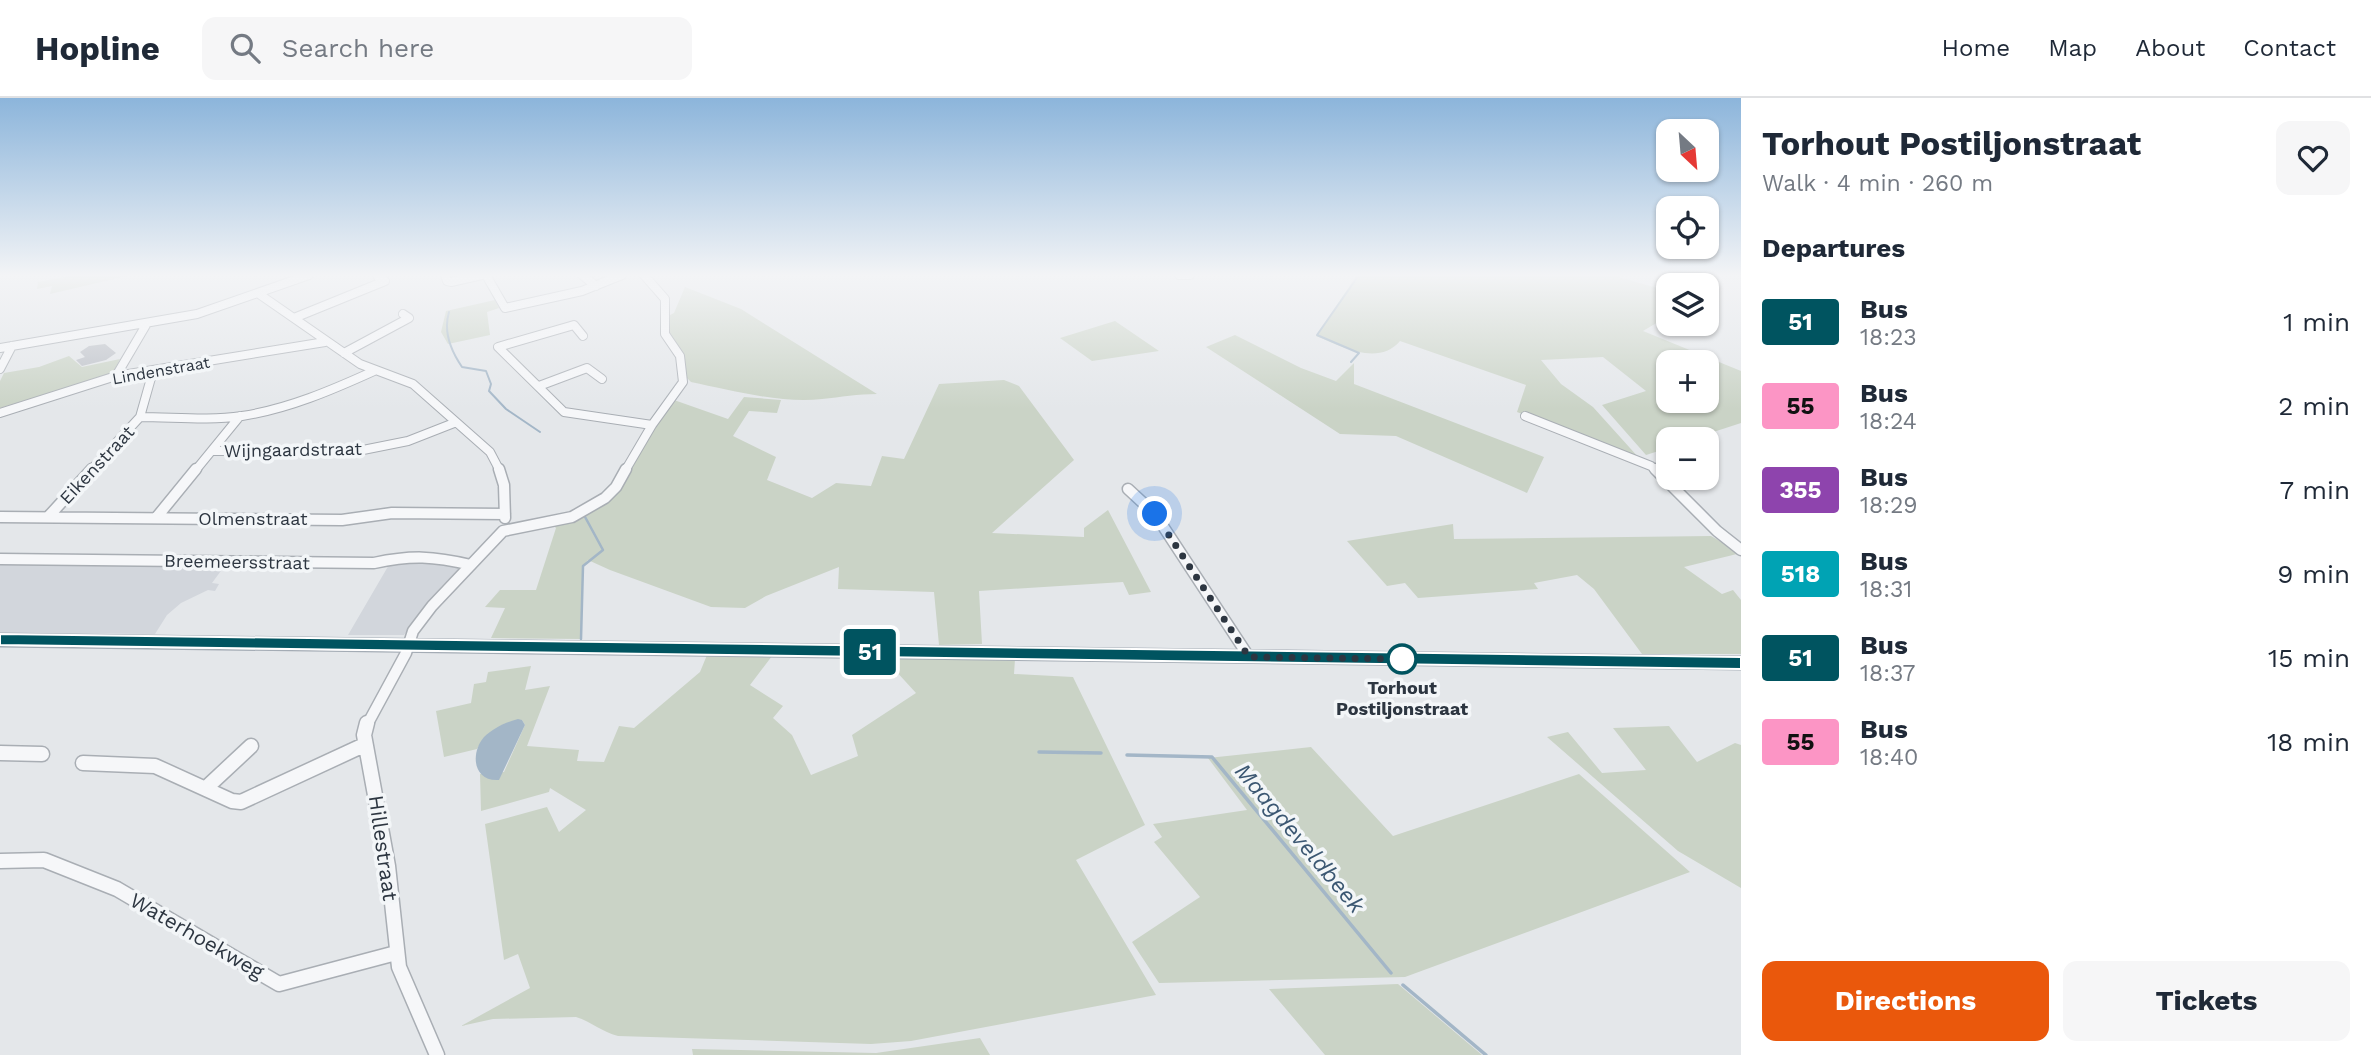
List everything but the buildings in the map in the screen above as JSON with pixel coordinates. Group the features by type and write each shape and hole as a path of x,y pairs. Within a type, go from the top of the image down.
{"main road":[{"path":"0,640 1741,663"}],"street":[{"path":"0,348 170,320"},
{"path":"296,320 325,342 374,372 413,384 489,452 500,471 505,514 503,531 572,517 593,507 616,487 652,425 683,382 684,372 680,356 665,334 665,320"},
{"path":"344,353 406,320"},
{"path":"116,376 146,325"},
{"path":"583,336 574,325 498,347 564,412 652,425"},
{"name":"Lindenstraat","path":"0,414 116,376 325,342"},
{"path":"0,369 12,346"},
{"path":"539,386 587,368 602,379"},
{"name":"Eikenstraat","path":"48,517 140,417 153,370"},
{"path":"140,417 240,416 296,402 374,372"},
{"path":"156,518 240,416"},
{"path":"1525,416 1651,466 1665,476 1719,536 1741,550"},
{"name":"Wijngaardstraat","path":"212,451 358,451 408,440 454,422"},
{"path":"1128,489 1155,514 1249,657"},
{"name":"Olmenstraat","path":"0,517 342,520 392,513 505,514"},
{"name":"Hillestraat","path":"437,1055 399,967 378,802 364,745 367,723 410,646 413,631 503,531"},
{"name":"Breemeersstraat","path":"0,559 374,563 407,556 435,556 471,565"},
{"path":"83,763 155,766 232,801 241,802 364,745"},
{"path":"206,788 251,746"},
{"path":"0,753 42,754"},
{"name":"Waterhoekweg","path":"0,861 44,860 117,889 279,984 396,953"}],"shaded area":[{"path":"444,320 488,320 490,335 448,344 441,332"},
{"path":"668,320 758,320 877,394 790,400 691,382 687,378"},
{"path":"1327,320 1656,320 1656,323 1643,331 1690,350 1656,350 1656,413 1719,413 1719,362 1741,371 1741,423 1719,430 1719,427 1656,427 1656,452 1646,455 1602,405 1646,391 1603,357 1541,360 1561,384 1593,407 1639,458 1517,412 1526,385 1400,341 1381,353 1359,352 1316,336"},
{"path":"1115,321 1159,351 1092,361 1060,338"},
{"path":"1235,335 1301,368 1336,381 1354,363 1354,384 1544,457 1527,493 1396,436 1340,434 1206,347"},
{"path":"69,356 82,367 120,359 114,371 108,375 0,408 0,381 4,373 39,367"},
{"path":"1004,380 1019,386 1074,460 992,533 1084,537 1084,528 1108,510 1151,592 1129,595 1123,582 979,591 982,644 939,645 934,592 838,589 839,567 766,596 745,608 711,607 588,560 583,566 581,639 491,638 505,608 485,607 500,590 536,590 556,528 552,524 620,489 659,420 674,400 728,419 744,397 781,400 777,413 749,411 733,436 776,457 767,480 812,498 836,483 871,486 882,456 904,459 939,384"},
{"path":"1453,524 1454,539 1711,536 1741,553 1684,567 1722,594 1733,590 1741,600 1741,654 1642,654 1594,589 1577,575 1534,583 1538,589 1418,598 1405,583 1387,586 1347,541"},
{"path":"400,558 461,567 442,586 404,635 348,635 390,563"},
{"path":"0,560 226,564 212,583 219,584 215,591 208,590 181,603 167,615 155,634 0,633"},
{"path":"707,655 772,656 750,685 783,706 773,718 792,735 811,775 858,756 852,735 916,693 883,657 1015,659 1014,674 1073,677 1145,825 1076,860 1156,995 911,1041 871,1044 618,1036 576,1017 493,1019 461,1026 530,988 518,954 504,960 485,824 547,807 559,832 586,810 550,788 549,792 481,811 480,774 504,772 525,725 522,720 501,727 486,737 477,749 444,757 436,711 471,703 474,684 486,682 488,672 531,666 525,690 550,686 527,746 579,750 577,761 604,762 619,726 634,728 700,672"},
{"path":"1669,726 1697,762 1735,743 1741,745 1741,888 1678,851 1547,737 1568,732 1602,773 1646,770 1613,728"},
{"path":"1311,747 1393,836 1579,774 1690,872 1405,977 1159,983 1132,942 1200,897 1154,842 1162,837 1153,824 1247,810 1208,758"},
{"path":"1398,984 1482,1055 1325,1055 1269,989"},
{"path":"980,1038 990,1055 693,1055 692,1049 876,1053"}],"water":[{"path":"518,719 525,725 499,780 484,776 476,765 476,758 484,737 496,728"}],"waterway":[{"name":"Maagdeveldbeek","path":"447,320 449,341 462,367 486,371 491,384 489,391 506,409 540,432"},
{"path":"1328,320 1317,335 1359,353 1351,362"},
{"name":"Maagdeveldbeek","path":"581,639 583,566 603,550 584,515"},
{"name":"Maagdeveldbeek","path":"1039,752 1101,753"},
{"name":"Maagdeveldbeek","path":"1127,755 1212,757 1391,973"},
{"name":"Maagdeveldbeek","path":"1403,985 1486,1055"}],"bus line":[{"name":"51","path":"0,640 1741,663"}],"place":[{"name":"Torhout Postiljonstraat","path":"1402,659"}],"route":[{"path":"1155,514 1249,657 1402,659"}]}
